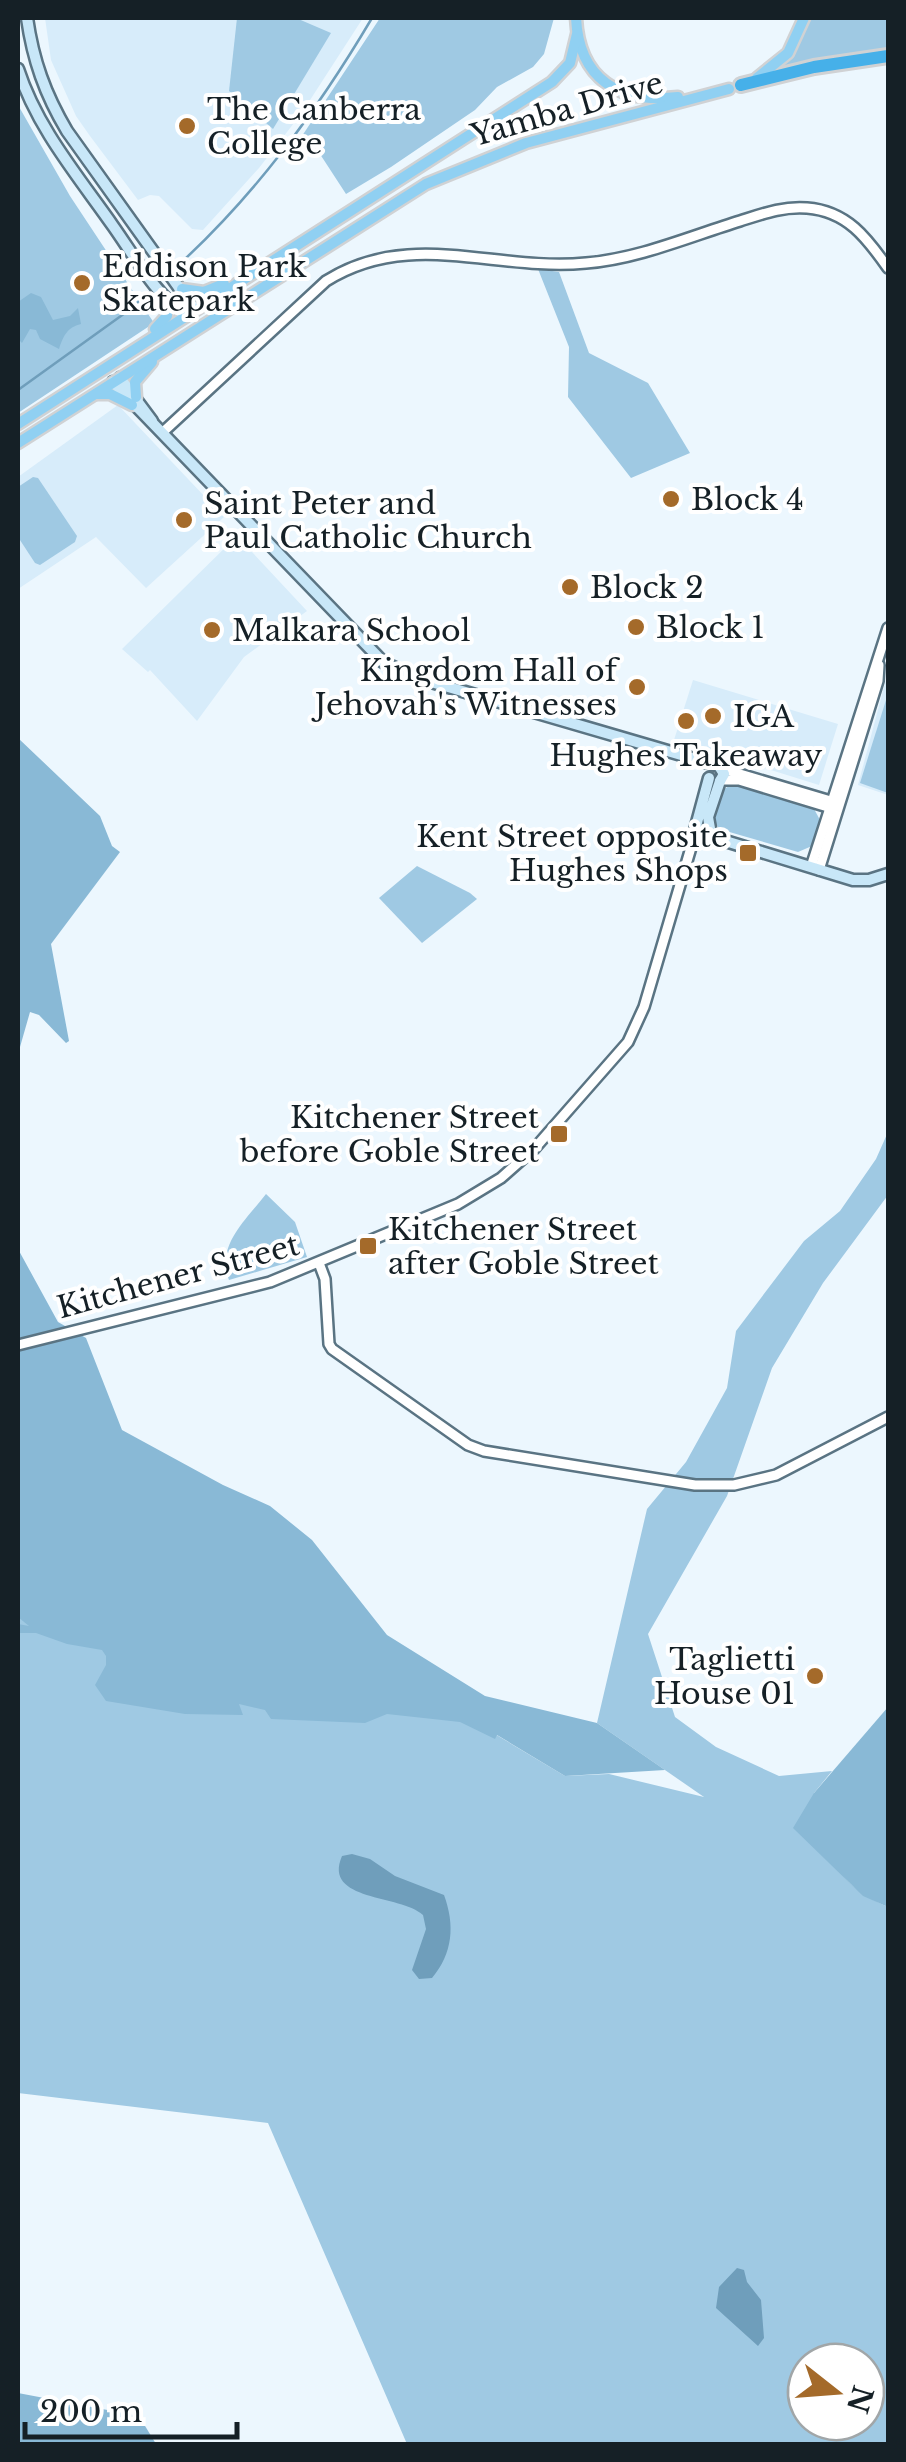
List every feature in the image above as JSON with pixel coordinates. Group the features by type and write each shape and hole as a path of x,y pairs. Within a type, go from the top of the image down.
{"highway":[{"path":"735,87 814,67 888,56"}],"main road":[{"path":"28,18 34,57 48,100 66,131 179,285 200,326"},
{"path":"576,18 580,49 592,70 625,93 663,98 735,87 765,73 796,41 804,18"},
{"name":"Yamba Drive","path":"18,424 556,79 570,63 577,34"},
{"path":"18,68 43,126 165,297 190,313"},
{"name":"Yamba Drive","path":"18,443 393,203 457,169 526,143 735,87"},
{"path":"179,285 195,292 214,290 260,268"},
{"path":"133,350 164,321 165,297"},
{"path":"134,401 136,382 163,350"},
{"path":"108,366 153,422 383,662 414,677 661,752 716,775"},
{"path":"94,394 134,401"},
{"name":"Kitchener Street","path":"704,832 716,775"},
{"path":"704,832 860,880 888,872"}],"street":[{"path":"164,432 326,281 344,270 383,257 423,253 582,264 616,258 772,211 804,208 833,214 857,228 888,268"},
{"path":"816,865 869,679 888,628"},
{"path":"716,775 833,805"},
{"name":"Kitchener Street","path":"18,1345 270,1282 480,1192 535,1148 628,1042 644,1006 686,866 704,832"},
{"path":"320,1262 325,1279 328,1344 332,1349 468,1445 484,1451 695,1485 734,1485 776,1475 888,1417"}],"shaded area":[{"name":"The Canberra College","path":"45,18 363,18 301,114 203,230 192,229 159,196 138,200 90,136 76,116 51,60"},
{"path":"237,18 296,18 331,33 273,129 229,91"},
{"path":"380,18 554,18 544,54 533,67 497,87 475,110 346,194 318,151 302,136"},
{"path":"806,18 888,18 888,52 769,73"},
{"path":"18,105 70,196 154,323 18,413"},
{"path":"538,269 559,272 589,353 648,383 690,453 631,478 568,397 569,347"},
{"path":"31,293 41,297 53,320 70,316 78,308 81,324 69,330 59,349 40,339 36,330 30,329 22,343 18,339 18,302"},
{"path":"118,405 224,517 146,588 96,537 18,589 18,477"},
{"path":"38,478 77,536 75,542 40,565 18,537 18,487"},
{"name":"Malkara School","path":"237,536 307,611 244,657 197,721 150,670 122,649"},
{"path":"888,672 888,795 858,785"},
{"path":"693,680 838,724 819,785 674,740"},
{"path":"888,701 888,793 860,783"},
{"path":"18,738 100,816 112,846 120,852 51,944 69,1041 66,1043 39,1015 30,1012 18,1054"},
{"path":"734,783 813,807 820,820 812,846 798,852 719,829 712,816 721,791"},
{"path":"417,866 477,899 422,943 379,898"},
{"path":"888,1132 888,1195 823,1283 772,1368 727,1496 648,1634 675,1717 716,1747 779,1776 832,1771 814,1793 834,1862 854,1886 888,1907 888,2444 407,2444 268,2123 18,2093 18,1593 423,1691 565,1776 609,1774 704,1797 597,1723 647,1509 686,1462 727,1388 736,1331 804,1241 840,1211 876,1159"},
{"path":"266,1194 295,1222 307,1257 229,1280 226,1256 230,1244"},
{"path":"18,1249 58,1322 86,1338 122,1430 270,1506 312,1540 387,1635 485,1696 597,1723 665,1770 565,1776 497,1735 495,1739 460,1722 387,1714 365,1723 271,1719 265,1710 239,1704 243,1715 185,1714 106,1701 95,1685 106,1665 102,1650 36,1633 18,1633 18,1624 29,1626 18,1617"},
{"path":"888,1707 888,1907 863,1896 793,1828 814,1793"},
{"path":"352,1854 444,1895 450,1938 444,1959 432,1978 419,1979 412,1970 426,1929 423,1915 343,1882 339,1871 342,1856"},
{"path":"737,2268 744,2270 747,2282 761,2300 764,2338 758,2346 716,2308 719,2287"},
{"path":"18,2393 139,2416 156,2444 18,2444"}],"waterway":[{"path":"173,270 231,213 282,152 372,18"},
{"path":"18,390 153,289"}],"place":[{"name":"The Canberra College","path":"187,126"},
{"name":"Eddison Park Skatepark","path":"82,283"},
{"name":"Block 4","path":"671,499"},
{"name":"Saint Peter and Paul Catholic Church","path":"184,520"},
{"name":"Block 2","path":"570,587"},
{"name":"Block 1","path":"636,627"},
{"name":"Malkara School","path":"212,630"},
{"name":"Kingdom Hall of Jehovah's Witnesses","path":"637,687"},
{"name":"IGA","path":"713,716"},
{"name":"Hughes Takeaway","path":"686,721"},
{"name":"Kent Street opposite Hughes Shops","path":"748,853"},
{"name":"Kitchener Street before Goble Street","path":"559,1134"},
{"name":"Kitchener Street after Goble Street","path":"368,1246"},
{"name":"Taglietti House 01","path":"815,1676"}]}
